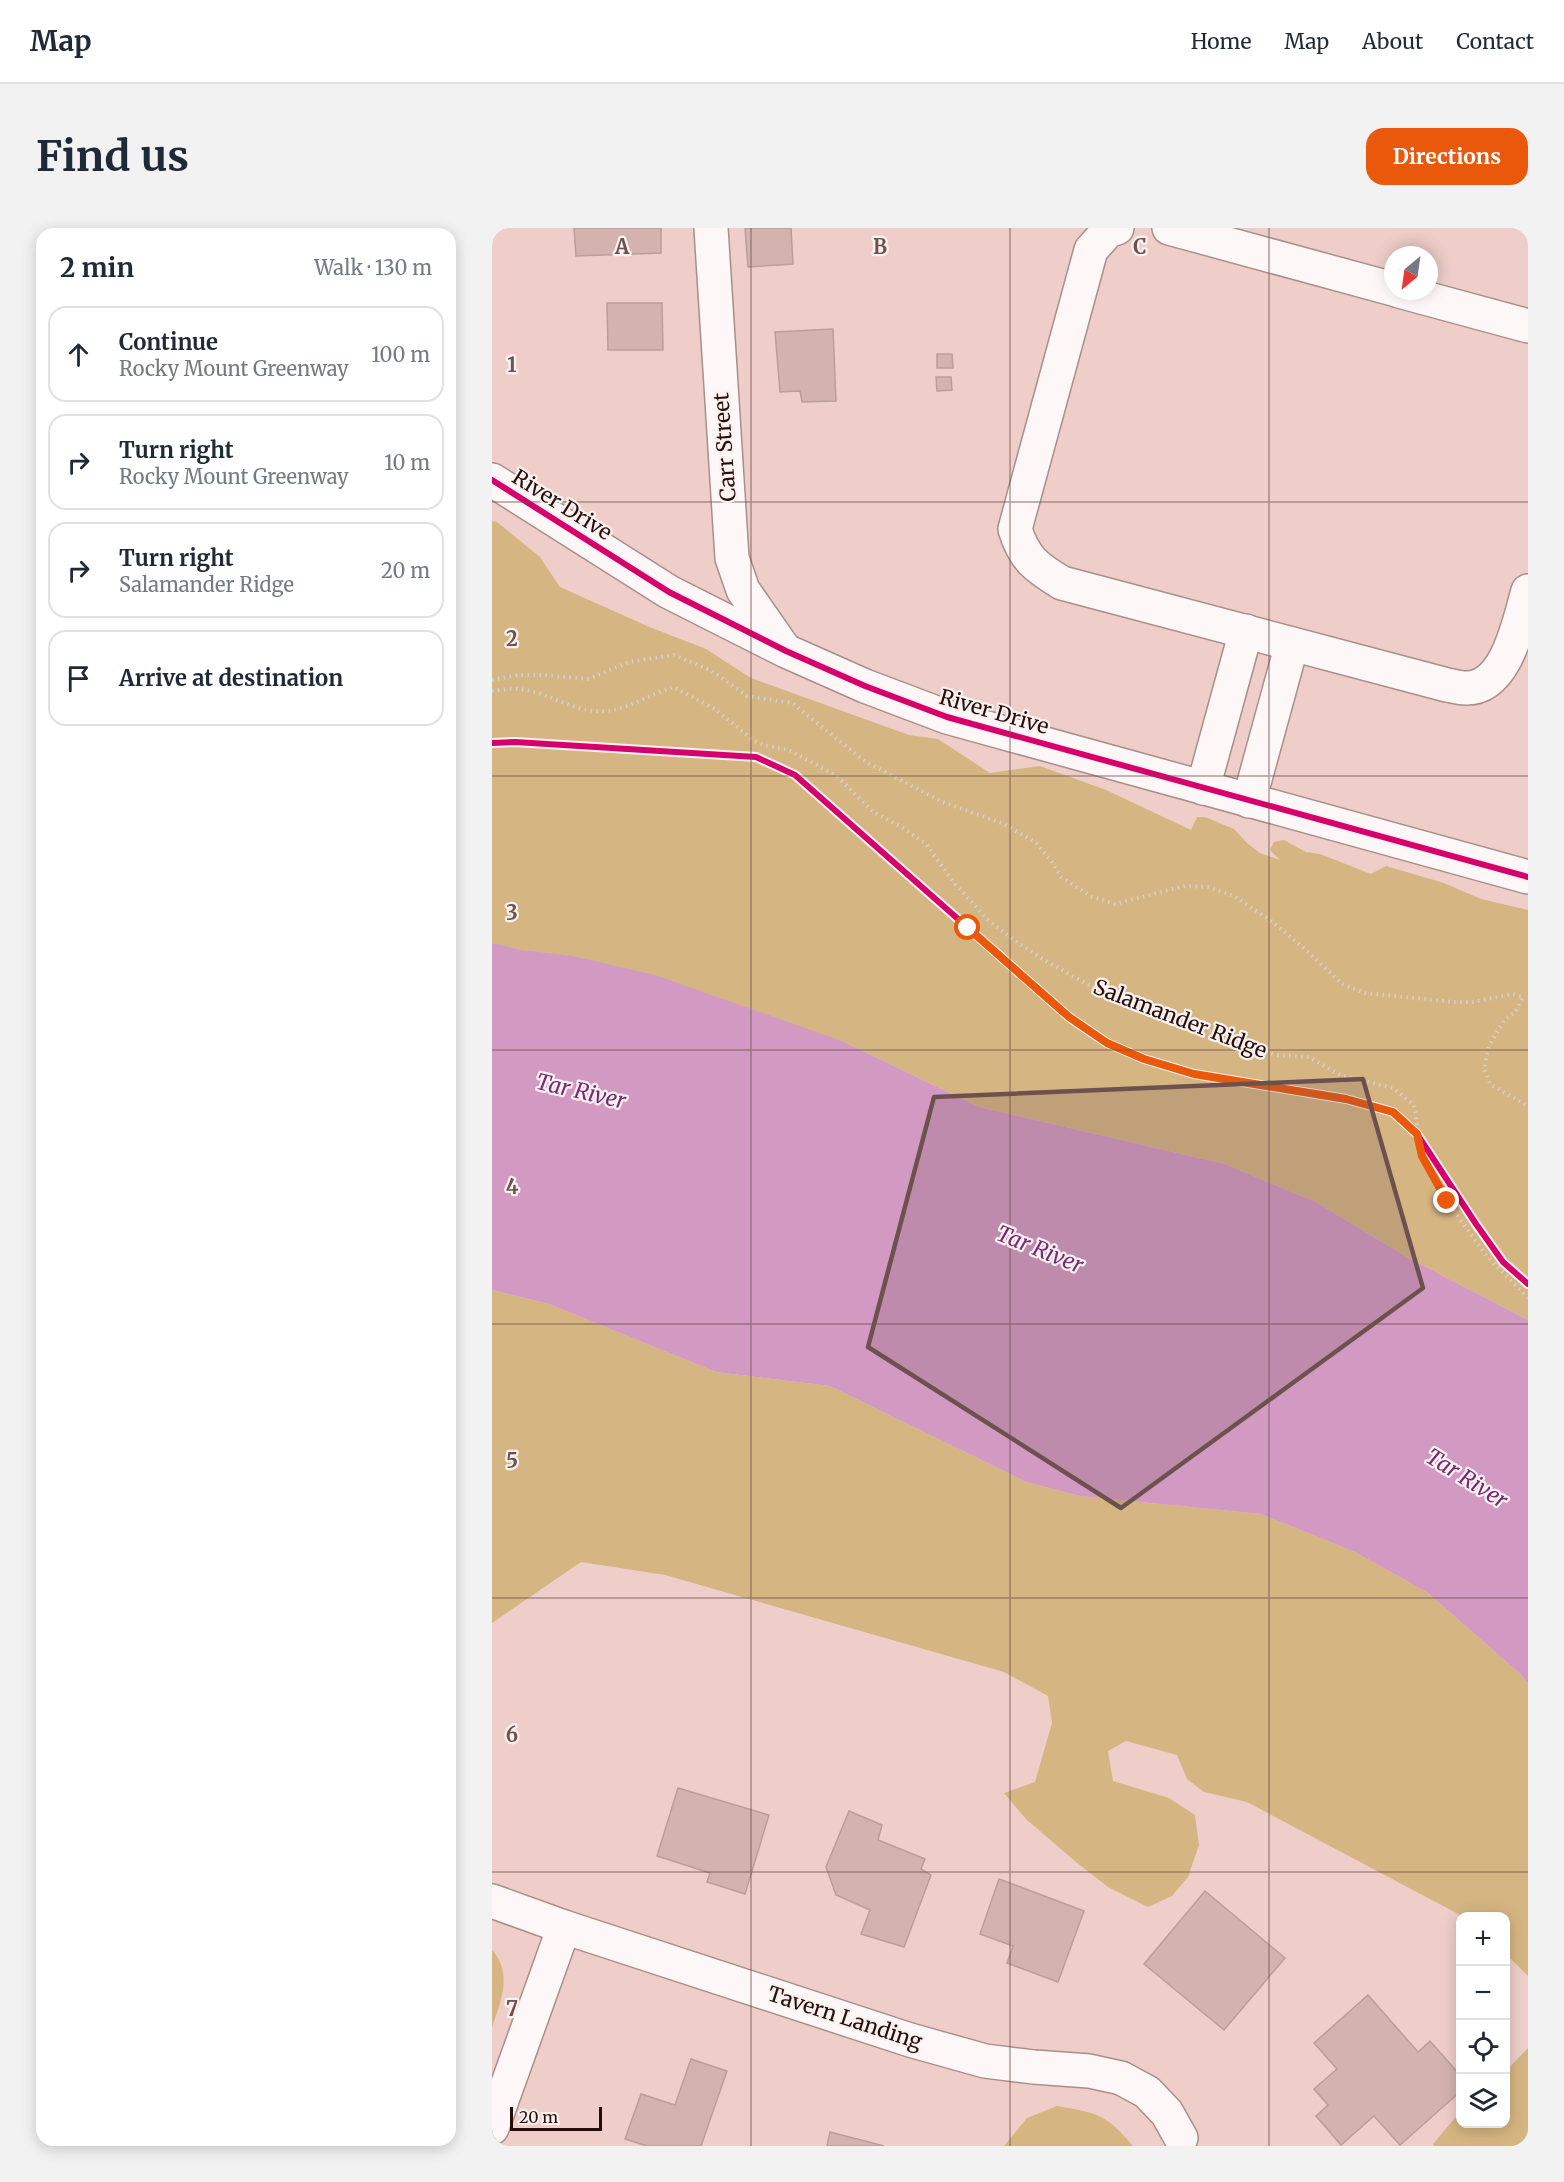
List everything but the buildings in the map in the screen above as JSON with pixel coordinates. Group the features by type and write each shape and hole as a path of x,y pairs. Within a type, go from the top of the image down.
{"street":[{"name":"Carr Street","path":"711,228 732,558 743,590 786,651"},
{"path":"1117,228 1108,231 1090,250 1015,530 1025,555 1041,571 1062,583 1447,685 1468,688 1483,682 1497,672 1507,658 1528,591"},
{"path":"1168,228 1384,287"},
{"path":"1432,300 1528,326"},
{"name":"River Drive","path":"492,480 669,592 786,651 865,686 947,717 1528,878"},
{"path":"1203,788 1246,631"},
{"path":"1249,801 1292,644"},
{"name":"Tavern Landing","path":"492,1901 564,1927 910,2040 974,2058 1034,2067 1089,2071 1121,2078 1147,2092 1167,2113 1181,2138"},
{"path":"492,2128 564,1927"}],"path":[{"path":"492,680 518,675 589,679 629,662 674,655 712,671 747,696 792,703 866,762 943,802 1005,824 1035,842 1050,859 1061,877 1092,897 1115,904 1185,886 1208,887 1234,896 1270,920 1342,984 1365,993 1453,1002 1473,1002 1512,994 1524,997 1515,1013 1505,1019 1489,1046 1484,1070 1490,1084 1528,1106"},
{"path":"1409,1126 1428,1150"}],"highlighted area":[{"path":"1363,1079 1423,1288 1121,1508 868,1347 934,1097"}],"shaded area":[{"path":"492,521 497,522 540,557 560,587 647,626 706,649 751,678 909,735 938,739 990,773 1040,766 1106,790 1191,830 1197,817 1205,817 1234,829 1260,853 1280,860 1270,850 1274,842 1284,840 1306,852 1320,854 1371,874 1386,866 1444,883 1481,899 1528,910 1528,1320 1405,1256 1316,1202 1225,1164 979,1107 842,1041 492,943"},
{"path":"492,1290 549,1304 716,1372 830,1386 1026,1482 1080,1496 1261,1514 1355,1552 1428,1593 1528,1683 1528,1976 1510,1958 1510,1912 1456,1913 1247,1802 1204,1792 1187,1779 1177,1755 1126,1741 1108,1751 1113,1781 1169,1798 1195,1815 1199,1845 1188,1877 1172,1896 1148,1907 1108,1887 1026,1819 1004,1793 1035,1782 1052,1723 1048,1696 1004,1672 665,1575 581,1562 492,1623"},
{"path":"492,1950 502,1968 504,1978 499,2008 492,2027"},
{"path":"1528,2048 1528,2146 1434,2146 1433,2144 1456,2117 1456,2128 1510,2128 1510,2067"},
{"path":"1057,2106 1092,2113 1108,2121 1133,2146 1004,2146 1027,2118"}],"water":[{"name":"Tar River","path":"492,943 521,950 572,956 655,975 842,1041 979,1107 1225,1164 1316,1202 1405,1256 1528,1320 1528,1683 1428,1593 1355,1552 1261,1514 1080,1496 1026,1482 830,1386 716,1372 549,1304 492,1290"}],"cycle path":[{"path":"492,480 669,592 786,651 865,686 947,717 1528,877"},
{"path":"492,743 515,742 756,757 795,775 1069,1017 1107,1043 1144,1059 1194,1074 1346,1099 1393,1112 1417,1134 1503,1262 1528,1284"}],"route":[{"path":"968,928 1069,1017 1107,1043 1144,1059 1194,1074 1346,1099 1393,1112 1417,1134 1422,1156 1447,1201"}]}
